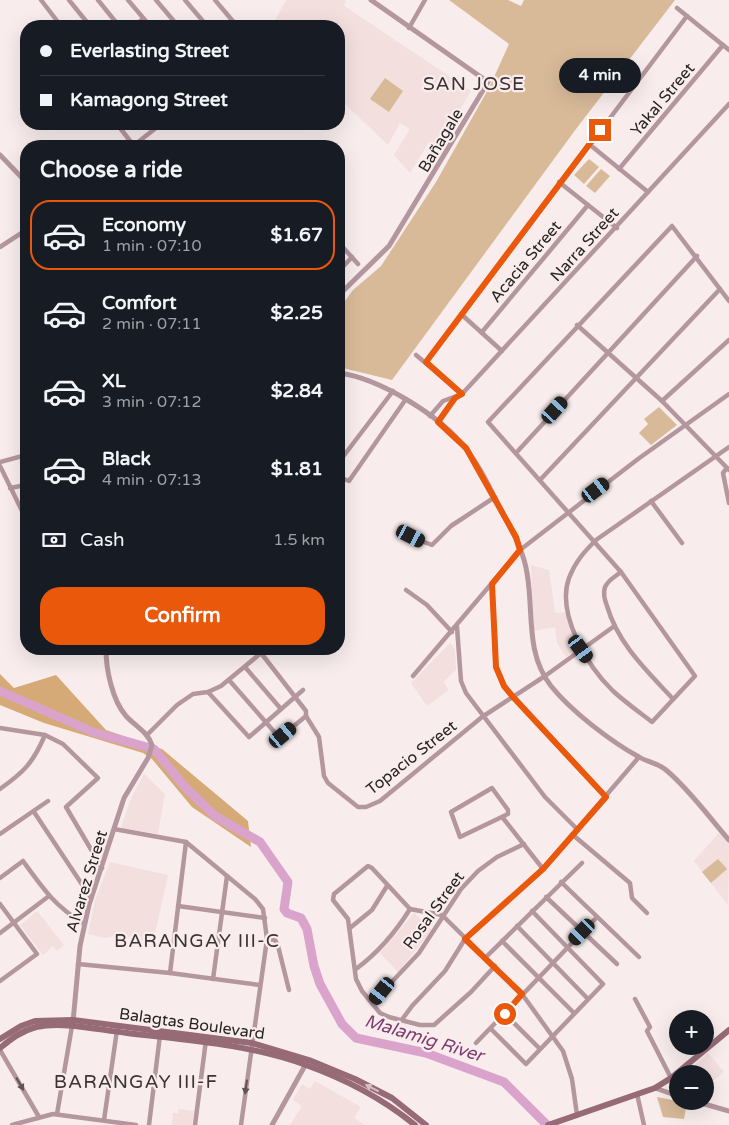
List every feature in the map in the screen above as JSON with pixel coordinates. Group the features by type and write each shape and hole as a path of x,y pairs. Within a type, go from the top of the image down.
{"main road":[{"name":"Balagtas Boulevard","path":"0,1039 21,1026 35,1021 72,1023 252,1046 307,1062 354,1082 390,1101 426,1125"},
{"name":"Balagtas Boulevard","path":"0,1049 24,1031 38,1027 72,1023"},
{"path":"687,1065 729,1030"},
{"path":"548,1125 655,1088 669,1079"},
{"name":"Balagtas Boulevard","path":"390,1101 415,1125"}],"street":[{"path":"42,0 57,20"},
{"path":"69,0 85,20"},
{"path":"98,0 114,20"},
{"path":"128,0 143,19"},
{"path":"156,0 173,20"},
{"path":"186,0 202,20"},
{"path":"215,0 232,20"},
{"name":"Bañagale","path":"345,290 389,246 488,82 371,0"},
{"path":"409,28 426,0"},
{"path":"677,8 729,50"},
{"path":"426,362 559,182 686,16"},
{"name":"Yakal Street","path":"619,169 723,45"},
{"name":"Narra Street","path":"430,416 443,401 462,394 617,228 729,104"},
{"path":"141,140 153,130"},
{"path":"589,144 648,192"},
{"path":"0,155 20,176"},
{"path":"559,182 617,228"},
{"name":"Acacia Street","path":"482,332 588,205"},
{"path":"729,301 672,226 577,325 488,422 596,540 622,572 695,676 652,722 613,691 581,649 570,617 567,600 569,579 580,556 596,540 729,446"},
{"path":"0,247 20,234"},
{"path":"345,249 358,264"},
{"path":"516,453 696,256"},
{"path":"345,265 352,257"},
{"path":"540,480 638,379 720,289"},
{"path":"461,314 502,351"},
{"path":"577,325 638,379 716,454 728,469 723,473 729,503"},
{"path":"662,402 729,340"},
{"path":"416,355 462,394"},
{"path":"345,374 370,380 393,391 438,422 466,448 516,537 527,572 530,628 535,652 545,676 564,700 603,732 639,757 666,770 729,840"},
{"path":"345,454 393,391"},
{"path":"413,676 457,627 520,550 568,511 685,424 729,394"},
{"name":"Narra Street","path":"438,422 455,398"},
{"path":"345,480 349,482 406,400"},
{"path":"0,462 20,457"},
{"path":"0,466 20,507"},
{"path":"10,488 20,486"},
{"path":"411,536 432,545 451,526 495,497"},
{"path":"651,501 682,543"},
{"path":"622,572 610,580 605,588 605,599 613,627 635,656 673,699"},
{"path":"492,584 496,667 504,686 606,797"},
{"path":"406,590 427,605 452,632"},
{"path":"457,627 461,681 466,693 544,798 578,830"},
{"name":"Topacio Street","path":"306,716 319,737 324,776 328,783 358,807 366,807 380,801 482,717 545,676 613,627"},
{"path":"107,655 108,670 118,703 126,716 148,737 177,705 193,694 208,692 229,680 258,655"},
{"path":"229,680 265,723 278,735 283,735 306,716 306,711 263,655"},
{"path":"245,667 281,709"},
{"path":"208,692 249,737 303,690"},
{"path":"1,729 45,736 63,744 98,778 66,806 102,868"},
{"path":"0,789 27,768 36,756 45,736"},
{"name":"Alvarez Street","path":"57,1114 72,1023 84,924 124,798 148,758 152,745 148,737"},
{"path":"401,1021 412,1006 445,971 465,939 543,869 639,757"},
{"path":"492,788 508,810 508,814 503,818 460,837 451,812 492,788"},
{"path":"0,834 48,801"},
{"path":"34,812 91,898"},
{"path":"503,818 543,869"},
{"path":"114,829 186,842 255,899 263,909 267,939 241,1125"},
{"path":"573,834 630,883 632,898 647,914"},
{"path":"170,973 186,842"},
{"name":"Rosal Street","path":"372,1003 419,953 442,915 461,889 478,871 497,857 524,844"},
{"path":"0,878 24,861 49,896 62,910 84,924"},
{"path":"486,957 582,863"},
{"path":"495,966 471,992 434,1024 420,1025 401,1021 380,1013 356,979 350,928 345,912 333,900 336,891 368,866 410,909 442,915 486,957 495,966 522,994 553,1036 563,1051 568,1065 577,1115"},
{"path":"213,979 227,876"},
{"path":"562,882 638,956"},
{"path":"350,928 372,910 387,886"},
{"path":"0,932 49,896"},
{"path":"546,897 617,964"},
{"path":"0,904 37,954 0,981"},
{"path":"178,906 221,914 265,918"},
{"path":"356,969 389,940 410,909"},
{"path":"491,1029 526,1064 603,984 532,911"},
{"path":"476,1043 597,917"},
{"path":"517,926 554,961 588,998"},
{"path":"267,939 276,940 289,990"},
{"path":"502,941 574,1013"},
{"path":"78,964 170,973 260,986"},
{"path":"635,999 650,1027 647,1031 651,1042 669,1074"},
{"path":"505,1014 540,1048"},
{"path":"104,1120 117,1029"},
{"path":"149,1125 160,1034"},
{"path":"195,1125 206,1040"},
{"path":"0,1049 39,1117"},
{"path":"272,1125 307,1062"},
{"path":"655,1088 669,1093"},
{"path":"637,1094 644,1125"},
{"path":"714,1107 729,1111"},
{"path":"12,1125 57,1114 136,1125"}],"shaded area":[{"path":"286,0 346,0 344,6 471,91 437,147 429,142 410,173 394,155 410,129 400,123 388,145 345,104 345,20 275,20"},
{"path":"449,0 508,0 521,6 524,0 675,0 576,129 392,380 345,368 345,301 353,290 381,266 436,182 490,86 509,44"},
{"path":"385,78 403,91 389,112 370,99"},
{"path":"589,159 599,167 584,184 574,175"},
{"path":"601,169 610,176 595,193 586,186"},
{"path":"659,407 677,425 651,445 639,433 648,424 644,419"},
{"path":"531,565 549,570 555,613 567,612 579,646 578,649 566,657 557,643 555,627 534,631"},
{"path":"450,643 455,650 456,670 443,682 449,690 427,706 411,683"},
{"path":"0,674 14,688 56,675 106,730 162,749 248,821 251,847 192,807 152,759 143,753 44,723 0,705"},
{"path":"144,774 165,794 158,834 121,828 131,798"},
{"path":"719,833 729,844 728,905 694,861"},
{"path":"718,859 727,869 711,883 702,872"},
{"path":"110,862 168,875 153,943 118,935 105,938 88,934 95,900"},
{"path":"37,911 64,945 57,951 53,946 43,955 20,925"},
{"path":"414,913 432,930 398,972 380,953"},
{"path":"706,1055 710,1055 724,1072 714,1080 714,1065 695,1065"},
{"path":"315,1081 361,1107 354,1118 365,1125 290,1125 302,1106 293,1100 302,1084 310,1089"},
{"path":"657,1097 669,1099 669,1110 686,1110 684,1119 663,1117"},
{"path":"178,1109 194,1111 192,1125 172,1125 173,1113 178,1113"}],"waterway":[{"name":"Malamig River","path":"0,691 93,732 154,749 185,787 215,816 260,842 288,882 284,909 287,913 301,918 307,929 314,966 320,984 342,1024 356,1038 426,1053 504,1082 547,1125"}],"district":[{"name":"SAN JOSE","path":"474,83"},
{"name":"BARANGAY III-C","path":"197,940"},
{"name":"BARANGAY III-F","path":"136,1081"}],"route":[{"path":"505,1014 522,994 486,957 465,939 543,869 606,797 513,697 504,686 496,667 492,584 520,550 516,537 495,497 466,448 450,431 438,422 455,398 462,394 426,362 559,182 600,130"}]}
